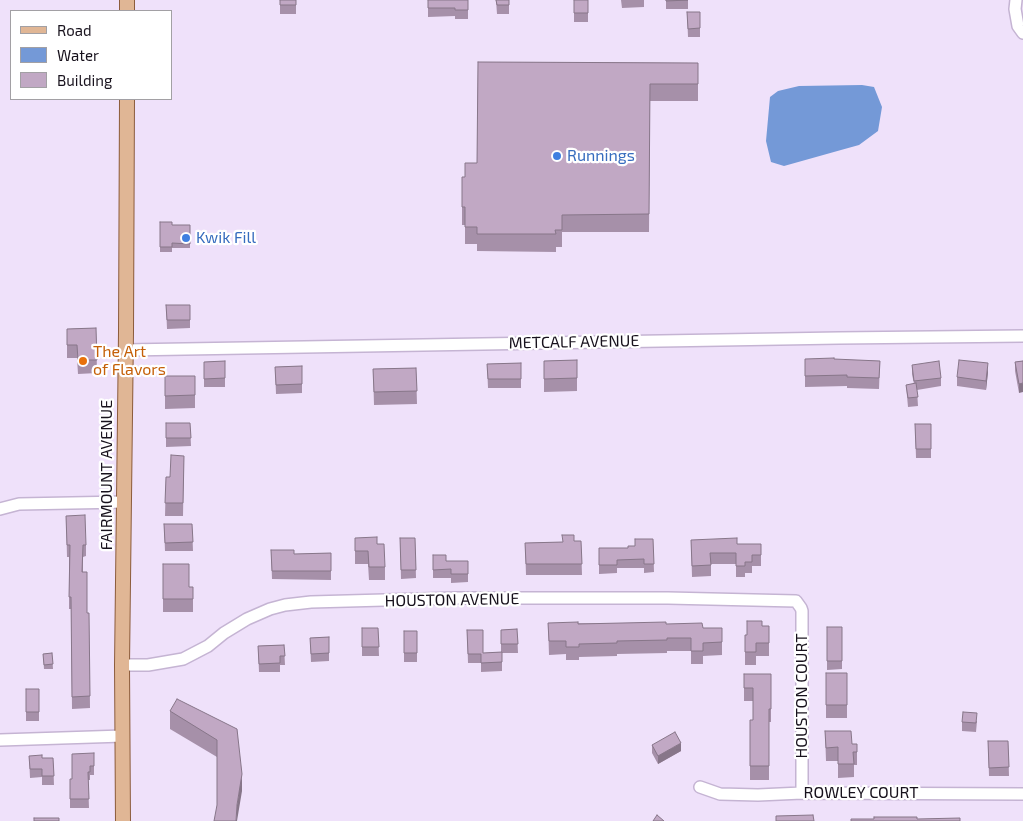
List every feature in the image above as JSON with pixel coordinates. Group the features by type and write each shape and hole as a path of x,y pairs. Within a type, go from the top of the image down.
{"main road":[{"name":"FAIRMOUNT AVENUE","path":"123,821 122,665 127,100"}],"street":[{"path":"1016,0 1015,9 1018,26 1023,33"},
{"name":"METCALF AVENUE","path":"126,350 1023,336"},
{"path":"0,509 19,504 124,502"},
{"name":"HOUSTON AVENUE","path":"122,665 148,665 183,659 208,646 224,633 247,619 285,605 311,602 457,598 668,598 796,601"},
{"name":"HOUSTON COURT","path":"796,601 802,611 802,793"},
{"path":"0,740 123,736"},
{"name":"ROWLEY COURT","path":"700,786 720,794 758,795 802,793 1023,794"}],"water":[{"path":"862,85 874,87 882,107 878,131 859,145 784,166 771,162 766,141 770,97 778,91 799,86"}],"building":[{"path":"280,0 296,0 296,5 280,5"},
{"path":"428,0 468,0 468,10 428,8"},
{"path":"496,0 509,0 509,5 497,5"},
{"path":"574,0 588,0 588,13 574,13"},
{"path":"687,12 700,12 700,28 688,29"},
{"path":"478,62 698,63 698,84 650,84 649,214 562,215 562,230 555,230 556,234 477,234 477,227 465,227 465,207 462,207 462,177 465,177 465,163 477,163"},
{"path":"160,222 172,222 172,225 190,225 190,244 172,243 172,247 160,247"},
{"path":"166,305 190,305 190,320 167,320"},
{"path":"96,328 97,360 78,360 77,345 67,345 67,329"},
{"path":"834,358 880,361 879,378 847,377 847,375 805,376 805,359"},
{"path":"577,360 577,378 544,379 544,361"},
{"path":"959,360 988,363 986,381 957,377"},
{"path":"225,361 225,378 204,379 204,362"},
{"path":"939,361 941,378 914,381 912,365"},
{"path":"1023,361 1023,383 1019,384 1015,362"},
{"path":"521,363 521,379 488,379 487,364"},
{"path":"302,366 302,384 276,385 275,367"},
{"path":"416,368 417,391 374,392 373,369"},
{"path":"165,376 195,376 195,395 165,396"},
{"path":"916,383 918,397 908,398 906,385"},
{"path":"166,423 190,423 191,438 166,438"},
{"path":"915,424 931,424 931,449 916,449"},
{"path":"171,455 184,456 183,503 165,503 166,477 170,477"},
{"path":"85,515 86,545 83,545 82,572 87,572 90,696 72,697 71,597 69,597 70,545 67,545 66,516"},
{"path":"164,524 192,524 193,542 165,543"},
{"path":"562,535 574,535 574,541 581,541 582,564 526,564 525,543 563,542"},
{"path":"377,537 377,544 384,544 385,567 369,567 368,551 355,551 355,538"},
{"path":"400,538 415,538 416,570 401,570"},
{"path":"737,538 737,544 761,544 761,555 752,555 752,562 745,562 745,566 736,566 736,553 710,553 711,565 692,566 691,540"},
{"path":"635,539 653,539 654,564 644,564 644,559 617,560 617,565 599,565 599,548 628,548 628,546 635,546"},
{"path":"271,550 294,550 294,554 331,553 331,571 272,571"},
{"path":"433,555 446,555 446,561 468,561 468,574 451,574 451,569 433,570"},
{"path":"163,564 189,564 189,587 193,587 193,599 163,599"},
{"path":"747,621 762,621 762,626 769,626 769,643 756,643 756,652 745,652"},
{"path":"578,622 578,624 702,623 703,628 722,628 722,642 703,643 703,651 691,651 691,638 579,644 579,647 566,647 566,641 549,641 548,623"},
{"path":"827,627 842,627 842,661 827,661"},
{"path":"362,628 378,628 379,647 362,647"},
{"path":"517,629 518,644 501,644 501,630"},
{"path":"467,630 483,630 483,653 502,652 502,662 481,663 481,654 468,654"},
{"path":"404,631 417,631 417,653 404,653"},
{"path":"329,637 329,653 311,654 310,638"},
{"path":"284,645 285,656 280,656 280,663 259,664 258,646"},
{"path":"52,653 53,664 44,665 43,654"},
{"path":"826,673 847,673 847,705 826,705"},
{"path":"744,674 771,674 769,766 750,766 750,720 753,720 753,688 744,688"},
{"path":"26,689 39,689 39,712 26,712"},
{"path":"177,699 237,729 242,774 236,821 214,821 217,805 217,740 170,711"},
{"path":"963,712 977,713 976,723 962,722"},
{"path":"825,731 851,731 852,744 857,744 857,752 853,752 854,764 838,764 838,747 826,748"},
{"path":"675,732 681,743 658,756 652,745"},
{"path":"988,741 1008,741 1009,767 989,768"},
{"path":"94,753 94,766 90,766 90,772 88,772 89,799 70,799 72,754"},
{"path":"42,755 42,758 53,758 54,776 42,776 42,769 30,769 29,756"},
{"path":"657,815 664,821 653,821"},
{"path":"813,815 814,821 776,821 776,816"},
{"path":"874,817 960,818 960,821 851,821 851,819 874,819"},
{"path":"34,818 59,818 59,821 34,821"}],"place":[{"name":"Runnings","path":"557,156"},
{"name":"Kwik Fill","path":"186,238"},
{"name":"The Art of Flavors","path":"83,361"}]}
